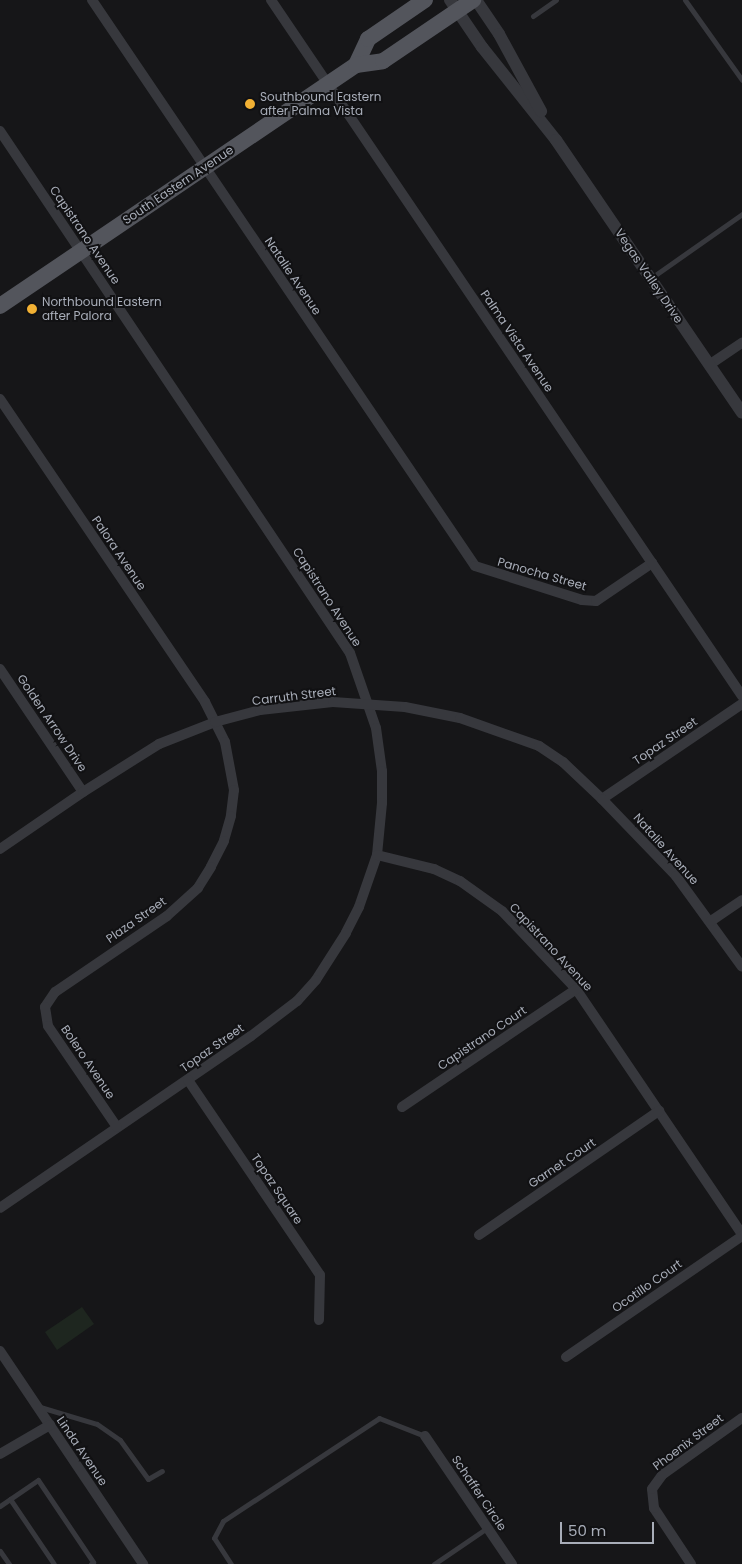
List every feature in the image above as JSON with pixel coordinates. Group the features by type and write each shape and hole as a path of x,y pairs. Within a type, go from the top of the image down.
{"main road":[{"name":"South Eastern Avenue","path":"356,64 368,39 425,0"},
{"name":"South Eastern Avenue","path":"0,306 356,64 383,61 453,6 474,0"}],"street":[{"name":"Natalie Avenue","path":"92,0 475,566"},
{"name":"Palma Vista Avenue","path":"271,0 742,696"},
{"name":"Vegas Valley Drive","path":"474,0 499,34 556,140"},
{"name":"Vegas Valley Drive","path":"453,6 482,47 556,140 742,413"},
{"name":"Capistrano Avenue","path":"0,131 350,653 376,728 382,771 382,803 377,855 434,869 460,881 502,911 576,989 742,1235"},
{"path":"710,365 742,342"},
{"name":"Palora Avenue","path":"0,399 205,702 215,722"},
{"name":"Panocha Street","path":"475,566 582,600 596,601 652,563"},
{"name":"Golden Arrow Drive","path":"0,669 83,792"},
{"name":"Carruth Street","path":"0,849 83,792 159,744 215,722 269,709 333,702 405,707 460,718 539,746 563,762 602,799"},
{"name":"Topaz Street","path":"602,799 742,704"},
{"name":"Plaza Street","path":"45,1007 55,992 167,916 198,888 212,867 226,832 234,790 225,742 215,722"},
{"name":"Natalie Avenue","path":"602,799 676,876 742,968"},
{"name":"Topaz Street","path":"0,1208 188,1080 297,1001 316,980 346,933 359,907 377,855"},
{"path":"710,921 742,900"},
{"name":"Capistrano Court","path":"402,1107 576,989"},
{"name":"Bolero Avenue","path":"45,1007 48,1026 118,1127"},
{"name":"Topaz Square","path":"188,1080 320,1275 319,1320"},
{"name":"Garnet Court","path":"479,1235 659,1111"},
{"name":"Ocotillo Court","path":"566,1357 742,1235"},
{"name":"Linda Avenue","path":"0,1351 143,1564"},
{"name":"Phoenix Street","path":"691,1564 654,1508 652,1489 662,1475 742,1418"},
{"path":"0,1454 50,1425"},
{"name":"Schaffer Circle","path":"425,1436 512,1564"}],"lane":[{"path":"533,16 556,0"},
{"path":"685,0 742,80"},
{"path":"651,278 742,214"},
{"path":"37,1406 97,1424 120,1440 148,1479 162,1471"},
{"path":"231,1564 214,1538 222,1521 379,1418 425,1436"},
{"path":"0,1506 38,1480 94,1562 91,1564"},
{"path":"10,1499 54,1564"},
{"path":"434,1564 487,1528"},
{"path":"0,1551 9,1564"}],"shaded area":[{"path":"82,1307 94,1324 57,1350 45,1332"}],"place":[{"name":"Southbound Eastern after Palma Vista","path":"250,104"},
{"name":"Northbound Eastern after Palora","path":"32,309"}]}
